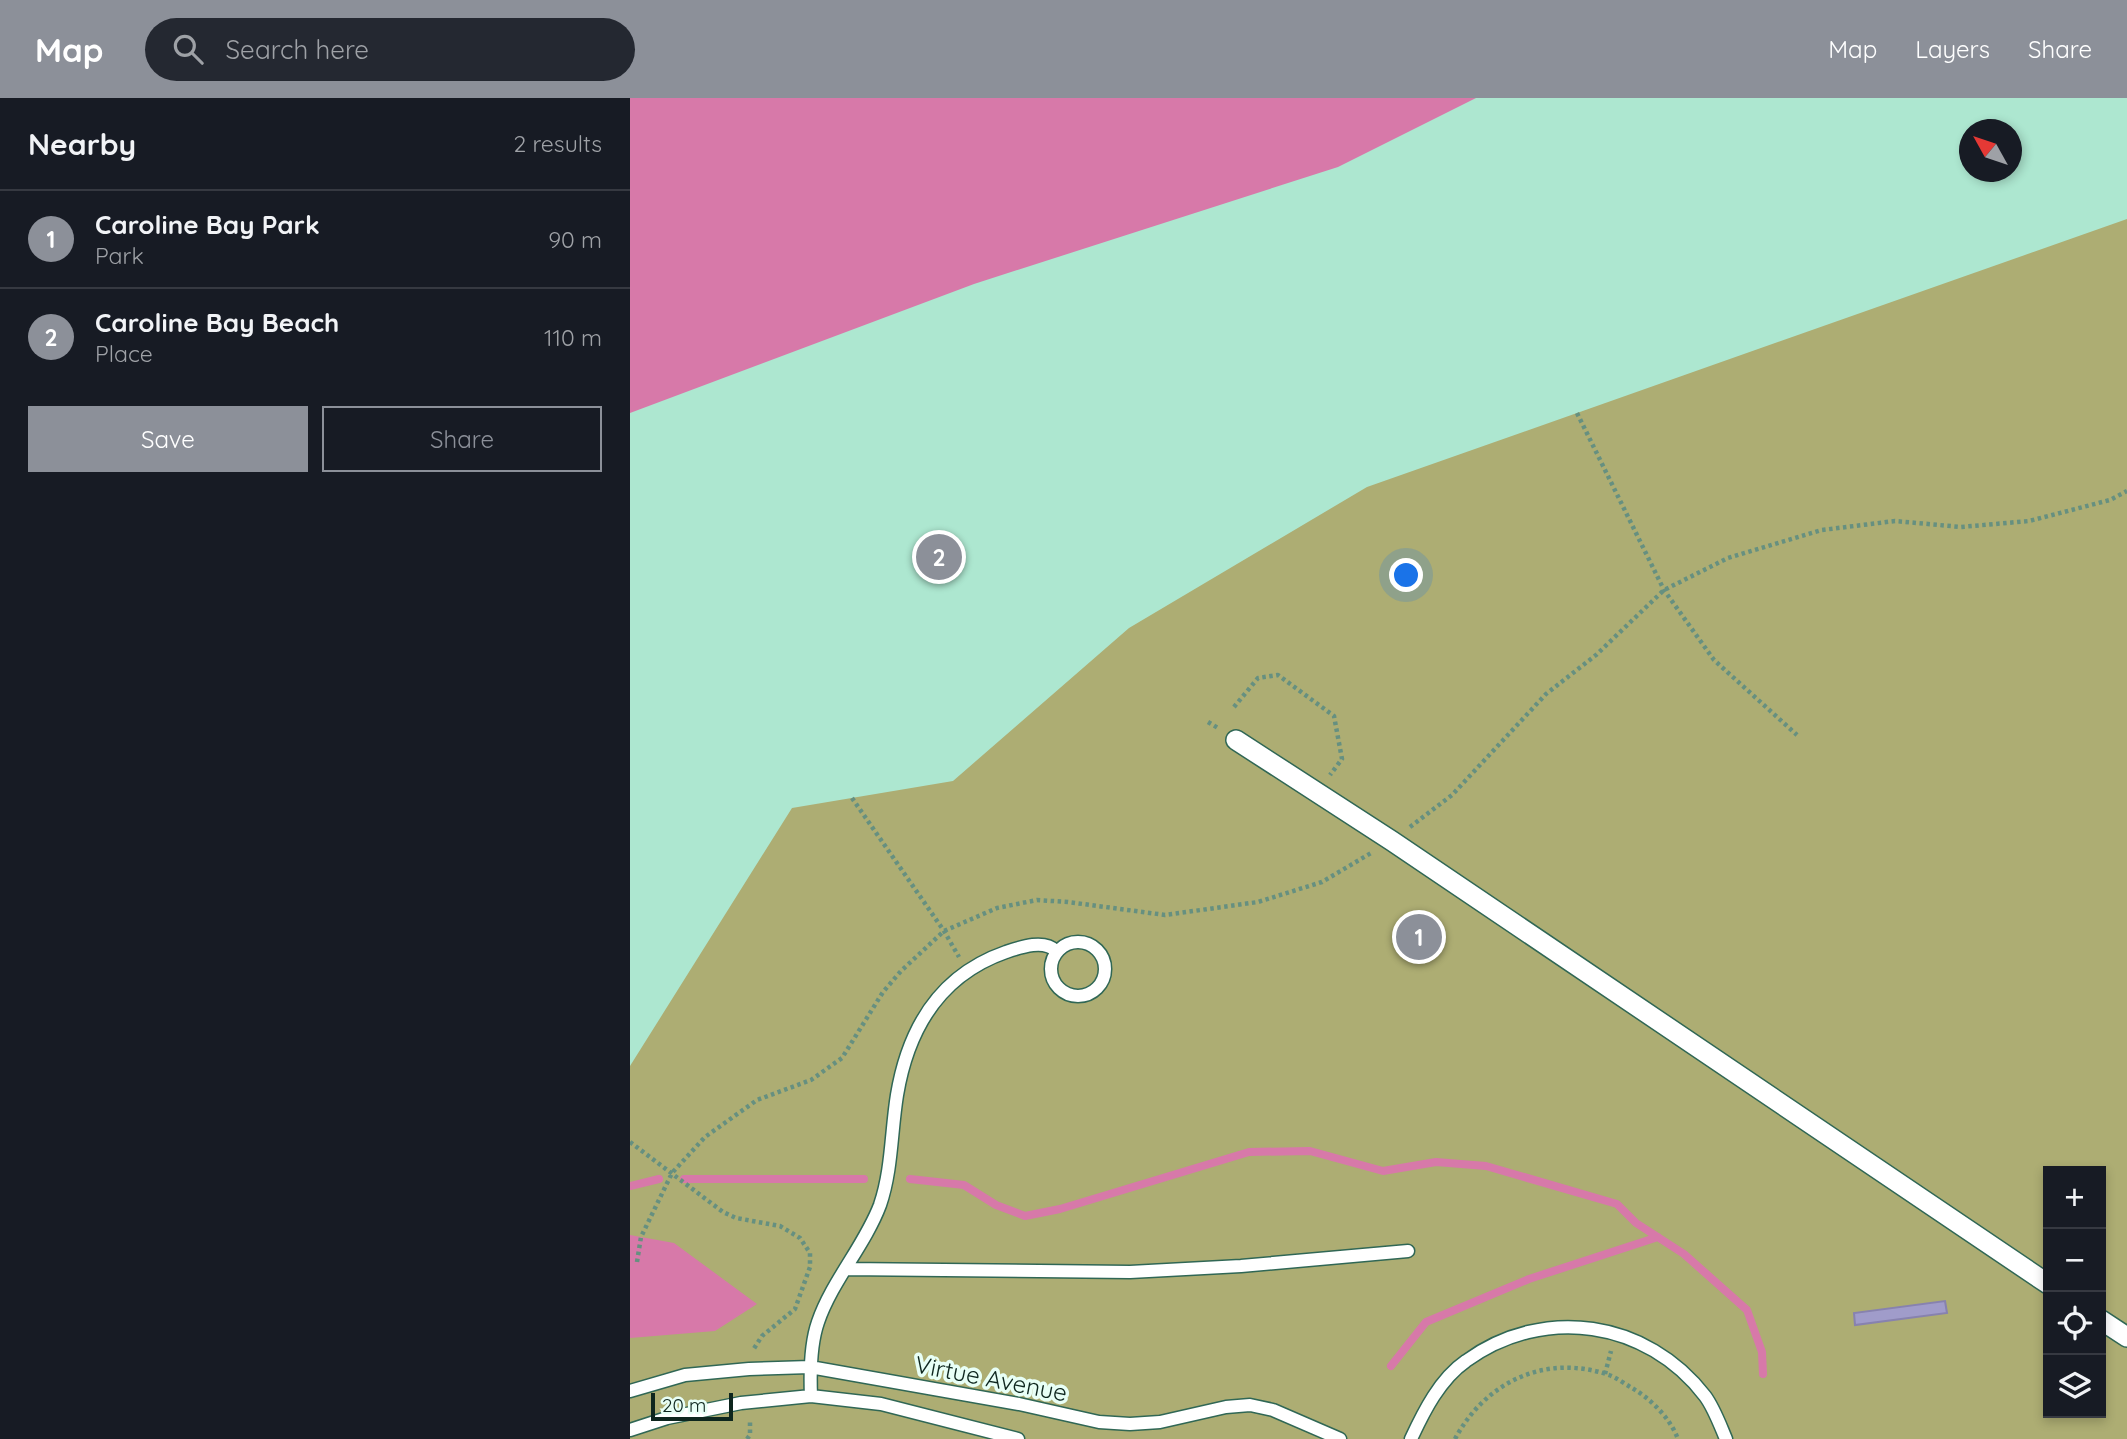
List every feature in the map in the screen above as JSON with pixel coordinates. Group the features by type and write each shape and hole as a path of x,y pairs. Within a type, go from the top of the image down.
{"street":[{"path":"1236,740 1392,841 2043,1281"},
{"path":"2106,1323 2127,1337"}],"lane":[{"path":"1071,942 1089,944 1097,949 1102,956 1105,974 1096,989 1079,996 1062,991 1052,977 1052,959 1056,951 1071,942"},
{"path":"811,1396 810,1367 818,1322 878,1208 886,1185 897,1095 905,1059 917,1027 937,998 966,970 1023,946 1043,945 1056,951"},
{"path":"845,1269 1130,1272 1241,1266 1408,1251"},
{"path":"1411,1439 1428,1402 1465,1362 1513,1335 1566,1326 1620,1334 1668,1358 1706,1396 1727,1439"},
{"name":"Virtue Avenue","path":"630,1391 685,1375 810,1367 1019,1404 1098,1422 1160,1422 1226,1407 1250,1405 1272,1410 1340,1439"},
{"name":"Virtue Avenue","path":"630,1430 667,1418 740,1403 811,1396 881,1404 1017,1439"}],"path":[{"path":"1577,413 1664,590 1714,660 1797,735"},
{"path":"637,1262 641,1237 672,1173 705,1136 757,1100 811,1080 842,1058 892,982 944,931 997,908 1037,900 1165,915 1258,902 1322,881 1392,841 1452,795 1546,694 1596,655 1664,590 1728,558 1822,530 1895,520 1961,527 2029,521 2110,500 2127,491"},
{"path":"1234,707 1258,678 1278,675 1334,716 1342,759 1317,793"},
{"path":"852,798 944,931 966,970"},
{"path":"630,1142 723,1212 736,1218 780,1226 800,1238 810,1253 810,1267 795,1309 762,1336 752,1352 749,1369"},
{"path":"1455,1439 1466,1418 1495,1390 1532,1372 1571,1367 1610,1375 1647,1396 1674,1429 1678,1439"}],"shaded area":[{"path":"630,98 1476,98 1338,167 974,284 630,413"},
{"path":"2127,219 2127,1439 630,1439 630,1066 792,808 953,781 1129,628 1367,487"},
{"path":"630,1235 674,1243 757,1304 715,1331 630,1338"}],"building":[{"path":"1945,1301 1947,1313 1855,1325 1854,1313"}],"waterway":[{"path":"910,1179 964,1185 996,1205 1025,1216 1060,1209 1249,1152 1310,1151 1383,1171 1436,1162 1486,1166 1617,1204 1636,1223 1684,1254 1747,1310 1762,1352 1763,1374"},
{"path":"630,1186 659,1179"},
{"path":"684,1179 864,1179"},
{"path":"1391,1366 1426,1322 1529,1279 1658,1237"}],"place":[{"name":"Caroline Bay Beach","path":"939,557"},
{"name":"Caroline Bay Park","path":"1419,937"}]}
